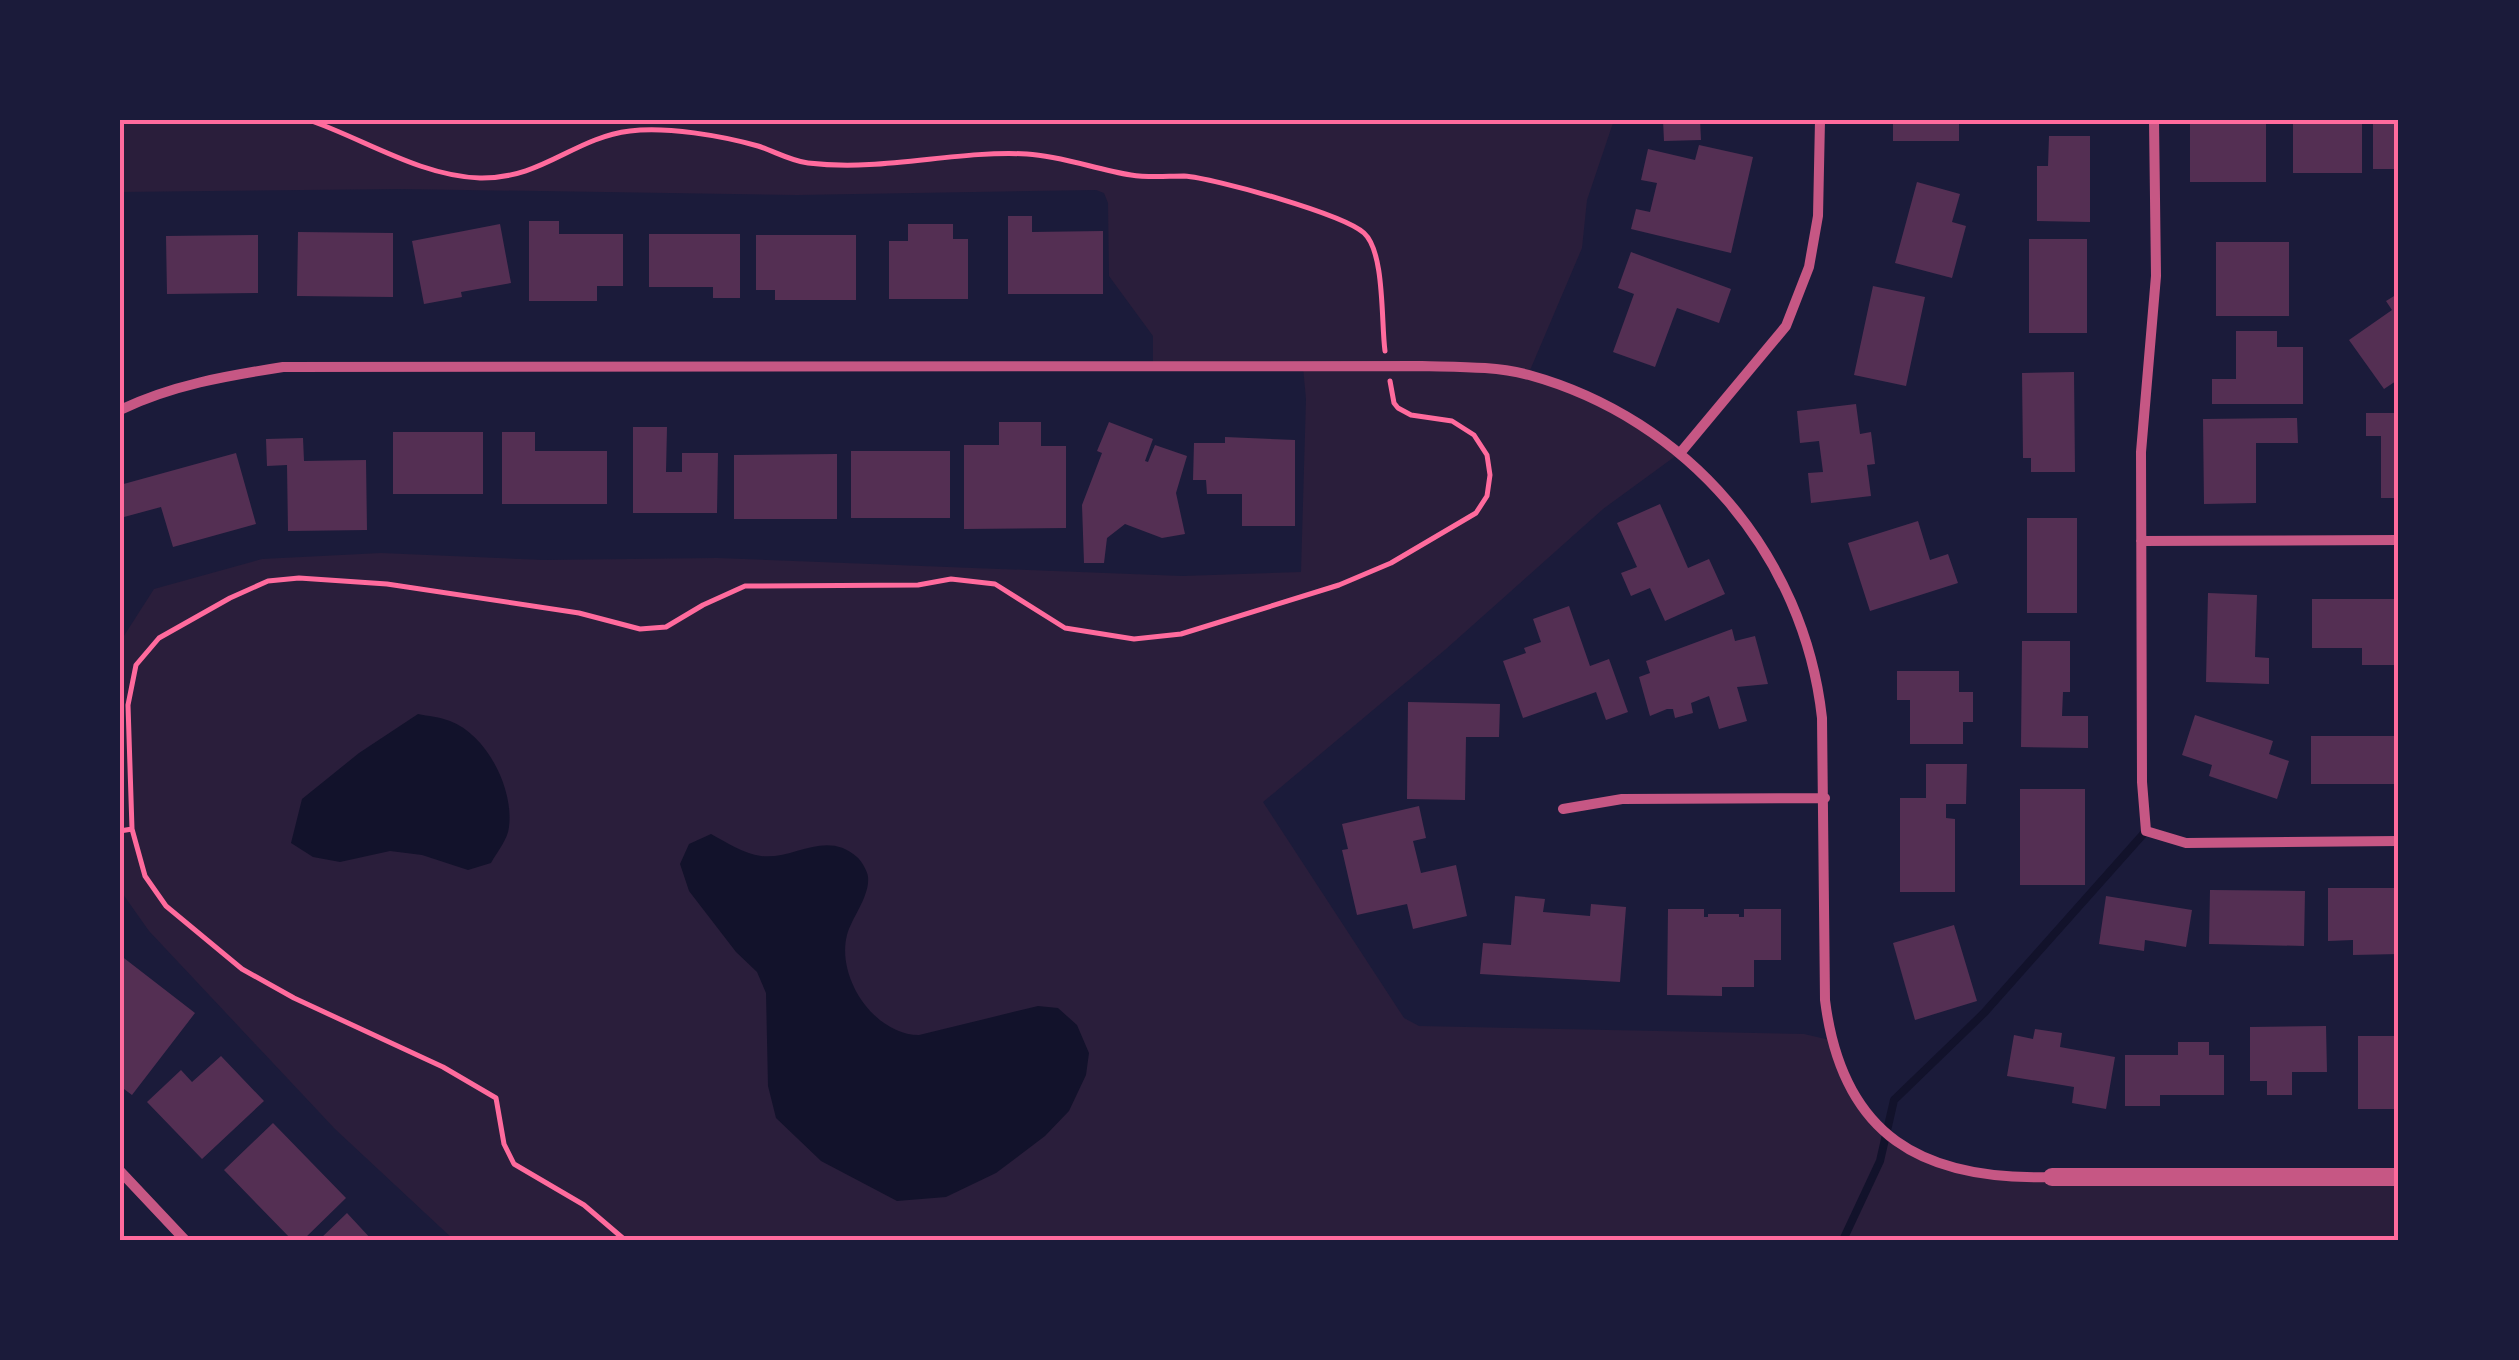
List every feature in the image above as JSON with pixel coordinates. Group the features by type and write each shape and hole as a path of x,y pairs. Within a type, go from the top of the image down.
{"street":[{"path":"1682,452 1786,326 1809,267 1818,216 1820,120"},
{"path":"2154,120 2156,276 2141,452 2142,782 2146,832 2186,843 2399,841"},
{"path":"120,410 147,397 213,378 283,368 1386,366 1480,368 1527,375 1614,410 1682,452 1736,508 1771,558 1794,604 1818,682 1825,798 1825,1000 1830,1040 1839,1069 1872,1121 1887,1137 1919,1157 2005,1178 2399,1176"},
{"path":"2141,541 2399,540"},
{"path":"1563,809 1622,799 1825,798"},
{"path":"120,1172 185,1240"}],"path":[{"path":"308,120 435,170 477,178 516,176 595,138 632,130 720,138 803,162 854,166 1027,154 1131,175 1188,176 1310,208 1346,221 1367,235 1377,257 1386,366 1394,403 1411,415 1452,421 1474,436 1487,455 1487,496 1476,512 1438,537 1339,585 1181,634 1134,639 1065,628 995,584 951,579 918,585 745,586 666,627 640,629 579,613 387,584 299,578 268,582 192,617 158,638 136,665 128,705 132,829 144,876 166,906 242,968 294,998 442,1067 496,1098 504,1144 514,1164 584,1205 625,1240"},
{"path":"120,831 132,829"}],"shaded area":[{"path":"120,120 1614,120 1587,200 1582,248 1528,375 1614,409 1681,452 1603,509 1446,649 1263,802 1404,1018 1419,1026 1804,1034 1830,1040 1839,1069 1887,1137 1974,1172 2399,1177 2399,1240 454,1240 335,1129 149,931 120,890 120,642 154,589 262,559 381,553 544,560 717,558 1182,576 1301,572 1306,399 1303,367 1153,366 1153,336 1109,276 1108,203 1104,193 1096,190 797,195 402,189 120,192"},
{"path":"418,714 463,728 476,738 495,765 507,796 509,827 491,863 468,870 422,855 390,851 340,862 313,857 291,843 302,799 359,753"},
{"path":"711,834 761,856 822,845 845,849 859,859 867,872 868,884 847,935 847,969 862,1001 888,1025 919,1035 1038,1006 1058,1008 1077,1025 1089,1053 1086,1075 1069,1111 1045,1136 996,1173 946,1197 897,1201 821,1161 776,1118 768,1086 766,993 757,972 736,952 689,891 680,864 689,844"}],"building":[{"path":"1663,120 1700,120 1701,140 1664,141"},
{"path":"1893,120 1959,120 1959,141 1893,141"},
{"path":"2190,120 2266,123 2266,182 2190,182"},
{"path":"2293,120 2362,120 2362,173 2293,173"},
{"path":"2373,120 2399,120 2399,169 2373,169"},
{"path":"2049,136 2090,136 2090,222 2037,221 2037,166 2048,166"},
{"path":"1699,145 1753,157 1731,253 1631,229 1636,209 1650,212 1657,183 1641,180 1648,149 1695,160"},
{"path":"1917,182 1960,194 1952,222 1966,226 1952,278 1895,263"},
{"path":"1008,216 1032,216 1032,232 1103,231 1103,294 1008,294"},
{"path":"529,221 559,221 559,234 623,234 623,286 597,286 597,301 529,301"},
{"path":"500,224 511,283 424,304 412,241"},
{"path":"908,224 953,224 953,239 968,239 968,299 889,299 889,241 908,241"},
{"path":"298,232 393,233 393,297 297,296"},
{"path":"649,234 740,234 740,298 713,298 713,287 649,287"},
{"path":"258,235 258,293 167,294 166,236"},
{"path":"756,235 856,235 856,300 775,300 775,290 756,290"},
{"path":"2029,239 2087,239 2087,333 2029,333"},
{"path":"2216,242 2289,242 2289,316 2216,316"},
{"path":"1631,252 1731,289 1719,323 1677,308 1655,367 1613,352 1634,294 1618,288"},
{"path":"1873,286 1925,297 1906,386 1854,375"},
{"path":"2399,293 2399,379 2384,389 2349,340 2392,310 2386,301"},
{"path":"2236,331 2277,331 2277,347 2303,347 2303,404 2212,404 2212,379 2236,379"},
{"path":"2074,372 2075,472 2031,472 2031,458 2023,458 2022,373"},
{"path":"1856,404 1860,434 1871,432 1875,464 1867,465 1871,496 1811,503 1808,473 1823,472 1819,441 1800,443 1797,411"},
{"path":"2366,413 2399,413 2399,498 2381,498 2381,436 2366,436"},
{"path":"2297,418 2298,443 2256,443 2256,503 2204,504 2203,419"},
{"path":"999,422 1041,422 1041,446 1066,446 1066,528 964,529 964,445 999,445"},
{"path":"1109,422 1153,439 1145,461 1148,462 1155,445 1187,456 1176,493 1185,534 1162,538 1125,524 1107,538 1104,563 1084,563 1082,505"},
{"path":"633,427 667,427 666,472 682,472 682,453 718,453 717,513 633,513"},
{"path":"393,432 483,432 483,494 393,494"},
{"path":"502,432 535,432 535,451 607,451 607,504 502,504"},
{"path":"1225,437 1295,440 1295,526 1242,526 1242,494 1207,494 1206,480 1193,480 1194,443 1225,443"},
{"path":"303,438 304,461 366,460 367,530 288,531 287,465 267,466 266,439"},
{"path":"851,451 950,451 950,518 851,518"},
{"path":"236,453 256,524 173,547 161,507 124,517 120,485"},
{"path":"837,454 837,519 734,519 734,455"},
{"path":"1660,504 1688,568 1709,559 1725,594 1665,621 1650,588 1631,596 1621,573 1637,567 1617,523"},
{"path":"2027,518 2077,518 2077,613 2027,613"},
{"path":"1918,521 1930,560 1948,554 1958,583 1870,611 1848,543"},
{"path":"2208,593 2257,595 2255,657 2269,658 2269,684 2206,682"},
{"path":"2312,599 2399,599 2399,665 2362,665 2362,648 2312,648"},
{"path":"1569,606 1590,666 1609,659 1628,712 1606,720 1596,692 1523,718 1503,661 1526,653 1524,648 1541,642 1533,619"},
{"path":"1732,629 1735,641 1755,636 1768,684 1737,687 1747,721 1719,729 1709,696 1691,703 1693,713 1675,718 1673,709 1667,709 1650,716 1639,677 1650,673 1646,661"},
{"path":"2022,641 2070,641 2070,692 2063,692 2062,716 2088,716 2088,748 2021,747"},
{"path":"1897,671 1959,671 1959,692 1973,692 1973,722 1963,722 1963,744 1910,744 1910,700 1897,700"},
{"path":"1408,702 1500,704 1499,737 1466,737 1465,800 1407,799"},
{"path":"2195,715 2273,741 2269,754 2289,761 2277,799 2209,776 2212,765 2182,755"},
{"path":"2311,736 2399,736 2399,784 2311,784"},
{"path":"1926,764 1967,764 1966,804 1946,804 1946,818 1955,819 1955,892 1900,892 1900,798 1926,798"},
{"path":"2020,789 2085,789 2085,885 2020,885"},
{"path":"1419,806 1426,838 1413,841 1421,873 1456,865 1467,916 1413,929 1407,904 1357,915 1342,850 1348,849 1342,824"},
{"path":"2328,888 2399,888 2399,954 2353,955 2353,940 2328,941"},
{"path":"2210,890 2305,891 2304,946 2209,944"},
{"path":"1515,896 1545,899 1543,912 1590,916 1591,904 1626,907 1620,982 1480,974 1483,943 1511,945"},
{"path":"2106,896 2192,910 2186,947 2145,940 2144,951 2099,944"},
{"path":"1668,909 1704,909 1704,917 1744,917 1744,909 1781,909 1781,960 1754,960 1754,987 1722,987 1722,996 1667,995"},
{"path":"1954,925 1977,1001 1915,1020 1893,943"},
{"path":"120,955 195,1013 132,1095 120,1086 120,1048 124,1043 120,1041"},
{"path":"2326,1026 2327,1072 2292,1072 2292,1095 2267,1095 2267,1081 2250,1081 2250,1027"},
{"path":"2035,1029 2062,1033 2060,1047 2115,1057 2106,1109 2072,1103 2074,1087 2007,1076 2014,1035 2033,1039"},
{"path":"2358,1036 2399,1036 2399,1109 2358,1109"},
{"path":"2178,1042 2209,1042 2209,1055 2224,1055 2224,1095 2160,1095 2160,1106 2125,1106 2125,1055 2178,1055"},
{"path":"221,1056 264,1101 202,1159 147,1102 181,1070 192,1082"},
{"path":"273,1123 346,1198 303,1240 292,1240 224,1170"},
{"path":"347,1213 372,1240 319,1240"}],"waterway":[{"path":"1843,1240 1880,1161 1894,1100 1984,1013 2146,831"}]}
